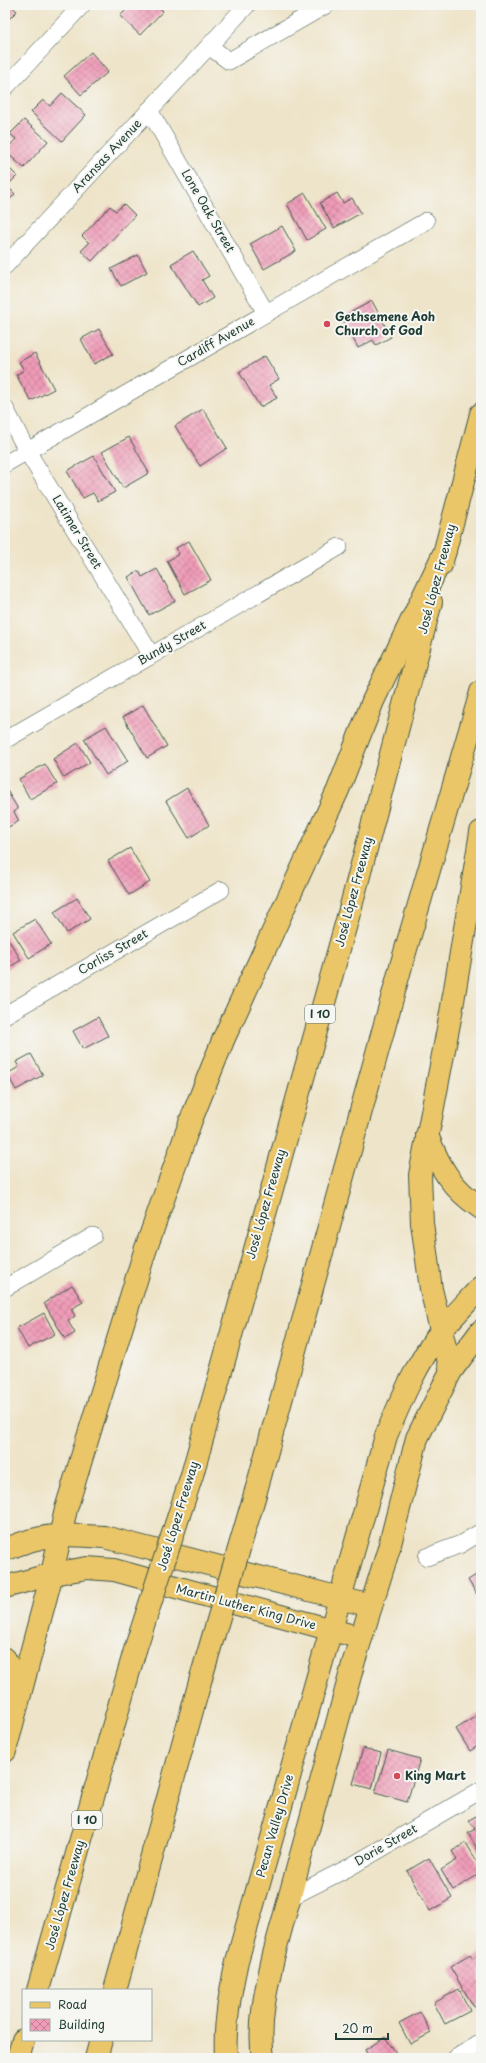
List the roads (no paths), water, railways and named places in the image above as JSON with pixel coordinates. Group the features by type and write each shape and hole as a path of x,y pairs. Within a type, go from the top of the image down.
{"main road":[{"name":"José López Freeway","path":"38,1989 136,1650 192,1475 349,912 481,414"},
{"path":"5,1751 52,1574 68,1502 145,1251 191,1120 224,1038 338,790 373,701 445,551"},
{"path":"115,1989 201,1678 256,1491 401,966 481,692"},
{"path":"451,1371 431,1289 422,1223 420,1175 451,1013 481,832"},
{"path":"427,1135 436,1158 450,1182 464,1197 481,1208"},
{"path":"340,1598 386,1436 400,1402 418,1368 441,1331 481,1287"},
{"path":"263,2058 260,2040 264,1995 289,1898 361,1638 389,1548 417,1438 451,1371 481,1331"},
{"path":"5,1550 21,1542 61,1534 104,1537 371,1606"},
{"name":"Martin Luther King Drive","path":"5,1587 52,1574 87,1568 114,1570 361,1638"},
{"name":"Pecan Valley Drive","path":"226,2058 225,2040 229,2001 237,1961 340,1598"},
{"path":"5,1659 14,1677 18,1700"},
{"path":"18,2058 24,2041"},
{"path":"96,2058 101,2041"}],"street":[{"path":"5,88 82,5"},
{"name":"Aransas Avenue","path":"5,266 247,5"},
{"path":"209,46 229,61 326,5"},
{"name":"Lone Oak Street","path":"149,110 266,313"},
{"name":"Cardiff Avenue","path":"5,464 426,221"},
{"name":"Latimer Street","path":"5,408 27,451 151,655"},
{"name":"Bundy Street","path":"5,740 339,547"},
{"name":"Corliss Street","path":"5,1015 221,890"},
{"path":"5,1288 93,1236"},
{"path":"427,1557 461,1544 481,1532"},
{"name":"Dorie Street","path":"289,1898 348,1868 481,1790"},
{"path":"456,2058 481,2043"}],"place":[{"name":"Gethsemene Aoh Church of God","path":"327,324"},
{"name":"King Mart","path":"397,1776"}]}
